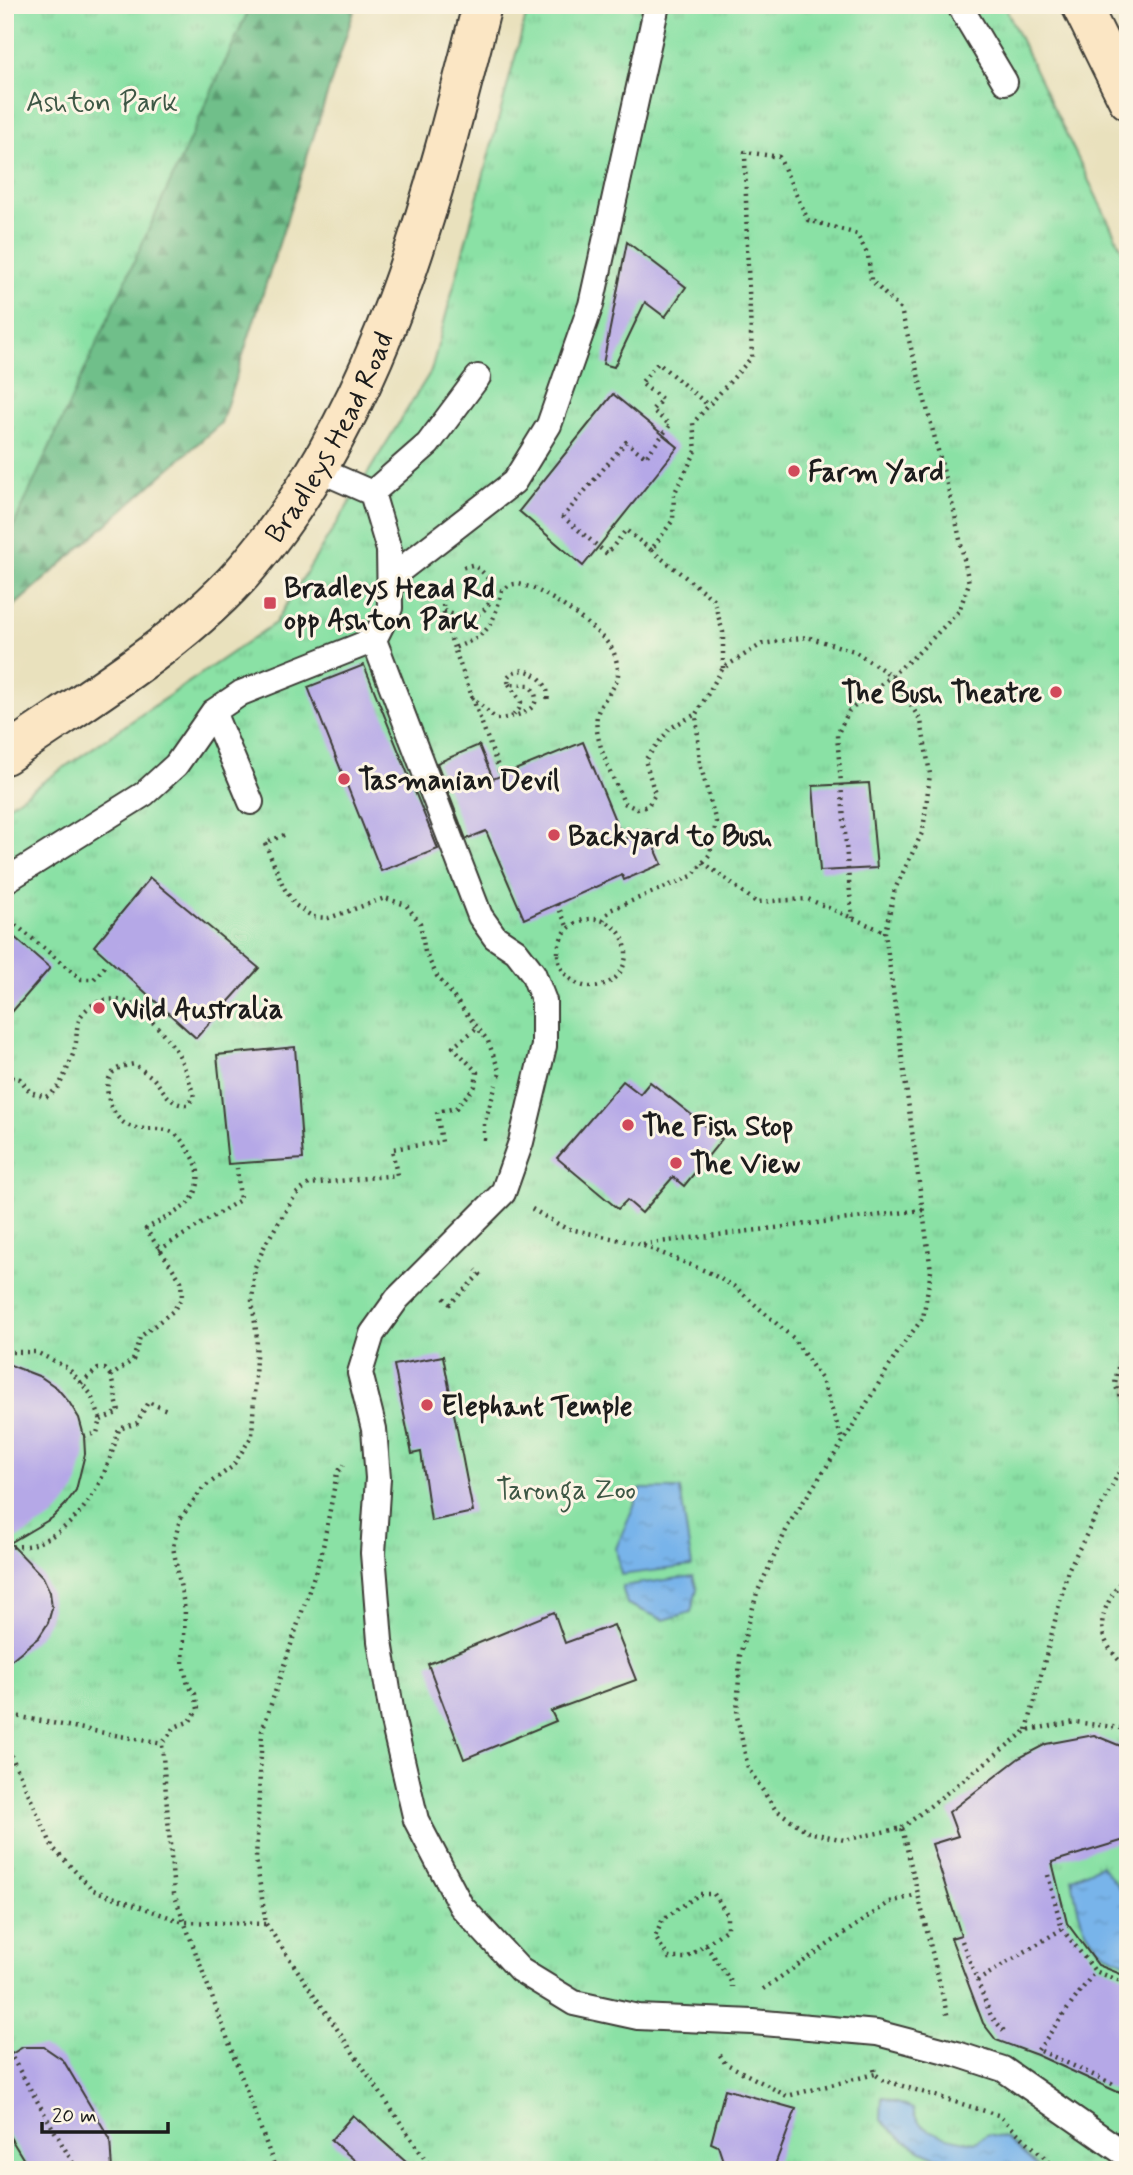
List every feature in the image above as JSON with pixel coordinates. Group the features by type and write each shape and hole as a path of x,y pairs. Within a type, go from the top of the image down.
{"main road":[{"name":"Bradleys Head Road","path":"5,755 159,649 207,607 250,564 288,514 317,469 354,404 382,339 454,116 482,5"},
{"path":"1080,5 1128,100"}],"lane":[{"path":"390,579 514,482 550,425 591,305 657,5"},
{"path":"959,5 1005,82"},
{"path":"372,493 428,443 478,377"},
{"path":"5,881 144,794 176,765 213,712 241,693 374,640 390,608 390,579 389,550 372,493 317,469"},
{"path":"374,640 480,916 495,937 516,951 533,973 544,1001 544,1046 522,1142 503,1193 397,1298 372,1334 360,1373 374,1429 378,1478 373,1553 380,1641 393,1721 416,1820 461,1906 520,1970 574,2003 638,2017 753,2022 877,2033 957,2054 1003,2069 1128,2156"},
{"path":"213,712 251,802"}],"path":[{"path":"651,550 673,520 674,494 696,451 693,423 752,357 745,152 779,157 808,220 857,234 867,255 871,280 901,310 954,511 968,583 959,611 892,676 849,711 837,735 852,918"},
{"path":"708,405 658,363 641,383 662,399 652,410 670,425 646,457 626,442 564,517 607,554 626,530 713,599 723,632 723,668"},
{"path":"444,611 462,617 476,614 488,606 492,593 491,581 483,570 472,565 456,569 446,584 444,611 470,695 507,791"},
{"path":"454,648 476,640 495,617 502,590 513,583 527,585 557,601 599,634 613,650 619,672 613,689 598,713 597,736 624,803 638,810 648,806 655,794 645,760 670,729 696,713 723,668 762,644 807,637 854,651 892,676 920,721 930,774 923,831 895,889 885,932 932,1271 923,1318 901,1347 790,1522 757,1593 740,1655 737,1716 748,1768 775,1809 808,1832 844,1840 902,1828 1027,1730 1075,1722 1128,1729"},
{"path":"512,718 521,702 509,684 507,678 510,673 518,670 529,671 540,678 547,690 548,701"},
{"path":"470,695 496,719 512,718 531,708 536,699 535,692 529,685 509,684"},
{"path":"603,920 610,910 692,876 710,854 716,822 700,764 696,713"},
{"path":"284,835 265,843 284,888 295,905 313,917 329,918 385,898 406,905 421,923 425,952 437,976 488,1041 500,1073"},
{"path":"703,862 756,902 807,899 885,932"},
{"path":"557,904 568,928"},
{"path":"5,916 81,979 94,979 107,964"},
{"path":"580,920 603,920 621,934 626,946 626,957 623,969 616,978 606,985 594,988 583,986 563,974 559,963 559,942 568,928 580,920"},
{"path":"5,1075 20,1079 30,1092 46,1097 57,1089 76,1045 76,1030 81,1016 93,1004 110,999 131,1002 166,1035 186,1067 194,1097 188,1105 180,1105 166,1097 152,1077 134,1064 121,1066 111,1075 107,1086 108,1100 124,1124 140,1129 167,1130 180,1138 194,1157 200,1178 191,1201 146,1229 181,1281 182,1298 173,1311 140,1337 133,1360 111,1376"},
{"path":"276,2170 174,1894 162,1744 175,1727 190,1721 198,1709 183,1664 185,1610 173,1547 180,1519 203,1488 232,1467 252,1436 257,1338 252,1301 256,1267 296,1194 309,1184 397,1175 393,1149 442,1142 438,1112 456,1108 475,1086 477,1072 453,1047 478,1027"},
{"path":"159,1250 240,1200 237,1168"},
{"path":"639,1244 923,1210"},
{"path":"565,1228 639,1244 708,1272 735,1287 793,1338 822,1380 843,1442"},
{"path":"1128,1312 1115,1384 1128,1418"},
{"path":"5,1352 36,1352 68,1368 90,1393 101,1420 97,1433 84,1436"},
{"path":"81,1382 98,1369 105,1369 111,1376 119,1412 101,1420"},
{"path":"5,1546 31,1545 69,1526 94,1494 110,1462 119,1429 137,1423 148,1402 167,1410"},
{"path":"374,1429 337,1473 322,1552 262,1731 256,1859 266,1924 427,2162 438,2170"},
{"path":"1027,1730 1068,1570 1128,1455"},
{"path":"1128,1571 1104,1606 1101,1624 1107,1643 1128,1669"},
{"path":"5,1714 162,1744"},
{"path":"5,1742 53,1848 93,1890 183,1922 266,1924"},
{"path":"902,1828 950,2028"},
{"path":"1048,1875 1062,1929 1095,1971 1128,1984"},
{"path":"700,1894 714,1894 727,1914 727,1929 706,1945 687,1958 669,1958 655,1937 663,1919 700,1894"},
{"path":"758,1992 890,1902 917,1895"},
{"path":"977,1981 1062,1929"},
{"path":"962,1941 992,2016 1005,2032 1016,2038"},
{"path":"706,1945 732,1983 733,1996"},
{"path":"1038,2050 1095,1971"},
{"path":"700,2020 725,2063 787,2096 876,2074"},
{"path":"877,2033 873,2066 876,2074 883,2080 998,2115 1058,2170"},
{"path":"5,2039 6,2046 78,2170"},
{"path":"1027,2044 1113,2084"},
{"path":"416,2170 427,2162"}],"green space":[{"path":"5,5 356,5 221,423 5,614"},
{"name":"Ashton Park","path":"5,5 251,5 5,545"},
{"name":"Taronga Zoo","path":"529,5 1004,5 1128,262 1128,2170 5,2170 5,808 275,623 431,371"}],"water":[{"path":"641,1489 680,1489 692,1566 621,1575 616,1548"},
{"path":"693,1576 697,1590 691,1612 664,1620 627,1604 622,1586"},
{"path":"1101,1865 1128,1899 1128,1963 1102,1950 1086,1931 1081,1919 1072,1878"},
{"path":"882,2097 913,2109 921,2124 938,2134 976,2142 988,2134 1006,2138 1041,2170 993,2170 990,2167 959,2164 930,2155 904,2140 881,2120"}],"building":[{"path":"627,242 686,287 665,317 645,302 614,367 603,364"},
{"path":"613,394 678,447 583,566 519,511"},
{"path":"364,665 438,849 381,871 308,687"},
{"name":"Backyard to Bush","path":"583,742 623,840 647,830 662,864 624,880 622,875 524,919 486,831 466,839 437,763 479,745 493,779"},
{"path":"869,783 877,868 820,871 813,786"},
{"path":"150,878 259,968 196,1038 94,946"},
{"path":"5,929 50,968 5,1020"},
{"path":"295,1047 303,1159 228,1164 217,1055"},
{"path":"623,1081 640,1094 650,1082 722,1139 684,1186 673,1177 642,1213 627,1200 618,1209 557,1158"},
{"name":"Elephant Temple","path":"443,1356 473,1512 431,1521 421,1452 412,1454 394,1365"},
{"path":"5,1363 41,1377 57,1388 79,1418 85,1454 76,1490 65,1505 52,1518 10,1543 43,1577 50,1592 52,1608 48,1623 39,1637 5,1665"},
{"path":"554,1612 565,1643 614,1625 636,1680 551,1711 556,1721 464,1759 428,1664"},
{"path":"1094,1735 1128,1749 1128,1839 1052,1862 1067,1923 1098,1965 1128,1977 1128,2064 1120,2093 1037,2055 996,2040 983,2023 951,1938 961,1935 932,1844 958,1836 949,1812 1019,1758 1046,1744"},
{"path":"23,2047 44,2047 63,2060 110,2139 112,2170 30,2170 5,2129 5,2058"},
{"path":"725,2089 796,2109 773,2170 726,2170 718,2146 711,2143"},
{"path":"353,2115 415,2170 366,2170 331,2140"}],"place":[{"name":"Farm Yard","path":"794,471"},
{"name":"Bradleys Head Rd opp Ashton Park","path":"270,603"},
{"name":"The Bush Theatre","path":"1056,692"},
{"name":"Tasmanian Devil","path":"344,779"},
{"name":"Backyard to Bush","path":"554,835"},
{"name":"Wild Australia","path":"99,1008"},
{"name":"The Fish Stop","path":"628,1125"},
{"name":"The View","path":"676,1163"},
{"name":"Elephant Temple","path":"427,1405"}]}
